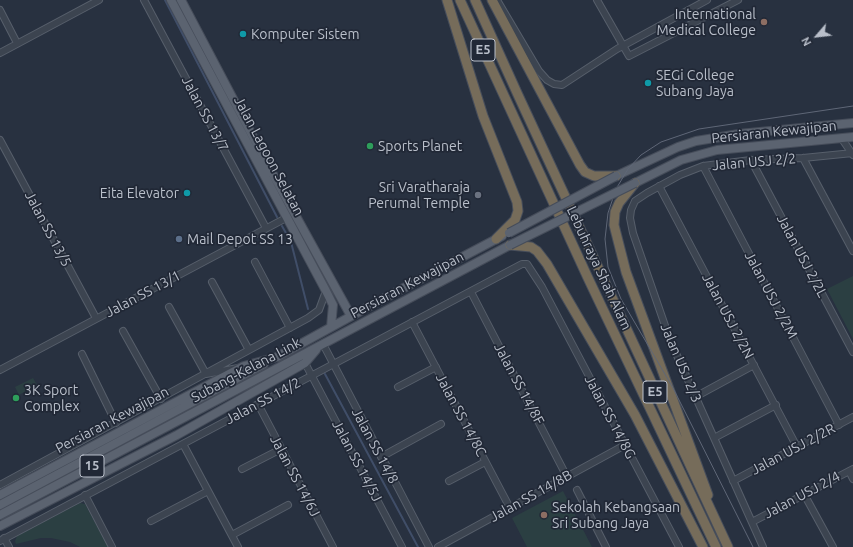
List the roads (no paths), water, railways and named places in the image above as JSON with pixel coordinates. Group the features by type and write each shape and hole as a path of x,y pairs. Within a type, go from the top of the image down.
{"highway":[{"path":"447,0 483,116 517,202 518,211 515,220 496,239"},
{"name":"Lebuhraya Shah Alam","path":"460,0 588,278 716,547"},
{"name":"Lebuhraya Shah Alam","path":"475,0 719,531 728,547"},
{"path":"492,0 563,136 580,165 585,172 594,176 616,176"},
{"path":"635,183 619,203 615,212 616,232 626,272 710,498 719,531"},
{"path":"510,245 531,247 547,264 635,415 703,547"}],"main road":[{"name":"Jalan Lagoon Selatan","path":"171,0 333,305 331,327"},
{"name":"Jalan Lagoon Selatan","path":"181,0 270,169 352,316"},
{"name":"Persiaran Kewajipan","path":"0,495 244,366 277,357 616,176 678,147 696,141 739,134 853,124"},
{"name":"Persiaran Kewajipan","path":"0,526 177,435 305,363 321,345 510,245 681,160 717,150 853,137"},
{"name":"Subang-Kelana Link","path":"183,414 321,345"},
{"name":"Subang-Kelana Link","path":"183,414 277,357"},
{"name":"15","path":"0,506 183,414"},
{"name":"15","path":"0,516 183,414"},
{"path":"0,499 21,483"},
{"path":"0,516 11,520"}],"street":[{"path":"0,53 99,0"},
{"name":"Jalan SS 13/7","path":"144,0 266,228"},
{"path":"497,0 539,71 547,80 554,84 562,85 624,45 707,0"},
{"path":"597,0 630,56 738,0"},
{"path":"694,7 700,19"},
{"path":"0,10 17,43"},
{"path":"842,139 853,154"},
{"name":"Jalan SS 13/5","path":"0,140 96,318"},
{"name":"Jalan USJ 2/2","path":"659,186 703,166 751,160 853,154"},
{"path":"803,158 853,251"},
{"name":"Jalan USJ 2/2L","path":"751,160 853,352"},
{"name":"Jalan USJ 2/2M","path":"703,166 839,424"},
{"name":"Jalan USJ 2/2N","path":"659,186 797,446"},
{"name":"Jalan USJ 2/3","path":"659,186 635,202 631,210 630,218 633,233 659,311 695,397 763,547"},
{"name":"Jalan SS 13/1","path":"0,370 286,218"},
{"path":"255,262 290,328"},
{"name":"Jalan SS 14/2","path":"2,539 522,264 527,264"},
{"name":"Jalan SS 14/8G","path":"527,264 542,287 679,547"},
{"path":"212,282 249,350"},
{"path":"0,485 308,318 319,310 326,291"},
{"name":"Jalan SS 14/8F","path":"471,292 568,476"},
{"path":"169,307 206,374"},
{"name":"Jalan SS 14/8C","path":"412,322 510,508"},
{"path":"123,331 161,399"},
{"name":"Jalan SS 14/8","path":"321,345 429,547"},
{"path":"82,354 116,423"},
{"name":"Jalan SS 14/5J","path":"305,363 402,547"},
{"path":"695,397 754,365"},
{"path":"206,374 244,366"},
{"path":"398,387 436,367"},
{"name":"Jalan SS 14/6J","path":"258,404 332,545"},
{"path":"714,438 776,405"},
{"name":"Jalan USJ 2/2R","path":"733,481 853,417"},
{"path":"381,457 441,424"},
{"path":"183,444 238,547"},
{"name":"Jalan SS 14/8B","path":"438,547 625,445"},
{"path":"242,469 281,448"},
{"path":"449,481 485,462"},
{"path":"851,470 853,480"},
{"name":"Jalan USJ 2/4","path":"752,522 851,470"},
{"path":"151,521 208,490"},
{"path":"576,490 606,547"},
{"path":"804,494 833,547"},
{"path":"85,496 112,547"},
{"path":"232,535 288,505"},
{"path":"2,539 9,547"},
{"path":"325,547 332,545"}],"waterway":[{"path":"165,0 277,217"},
{"path":"282,226 291,242 308,309"},
{"path":"325,374 418,547"}],"tram line":[{"path":"753,547 673,388 621,299 608,267 605,239 608,213 616,189 628,169 641,155 661,142 699,129 853,106"}],"place":[{"name":"International Medical College","path":"764,22"},
{"name":"Komputer Sistem","path":"243,34"},
{"name":"SEGi College Subang Jaya","path":"648,83"},
{"name":"Sports Planet","path":"370,146"},
{"name":"Eita Elevator","path":"187,193"},
{"name":"Sri Varatharaja Perumal Temple","path":"478,195"},
{"name":"Mail Depot SS 13","path":"179,239"},
{"name":"3K Sport Complex","path":"16,398"},
{"name":"Sekolah Kebangsaan Sri Subang Jaya","path":"544,515"}]}
